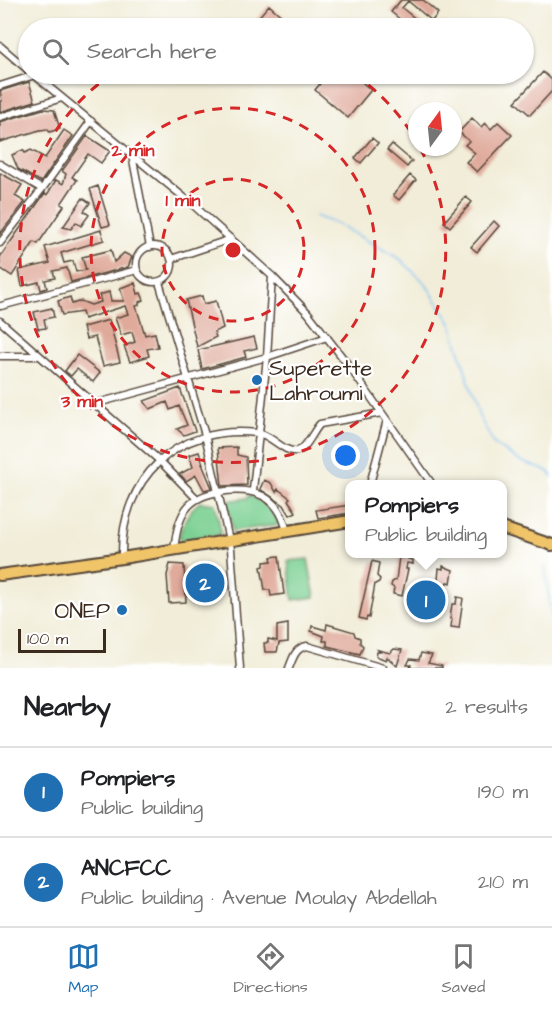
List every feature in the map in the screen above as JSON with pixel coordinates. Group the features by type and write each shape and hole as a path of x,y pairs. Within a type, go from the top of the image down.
{"main road":[{"path":"0,575 345,522"},
{"path":"507,530 552,545"}],"street":[{"path":"0,46 18,61"},
{"path":"0,86 18,80"},
{"path":"46,84 231,239 308,313 346,362 429,480"},
{"path":"0,117 62,98"},
{"path":"0,243 91,121"},
{"path":"132,154 150,247"},
{"path":"0,164 42,189"},
{"path":"171,259 231,239"},
{"path":"150,247 164,250 171,259 170,273 159,282 147,281 137,270 138,255 150,247"},
{"path":"0,308 137,270"},
{"path":"252,490 267,357 272,276"},
{"path":"159,282 205,435 230,540 240,668"},
{"path":"0,321 160,461 198,499"},
{"path":"94,404 267,357 327,338"},
{"path":"0,356 38,356"},
{"path":"122,558 123,534 131,499 150,471 168,454 205,435 221,432 259,433 295,451 304,448 320,423 382,413"},
{"path":"371,480 387,420"},
{"path":"174,549 180,520 187,508 198,499 219,492 252,490 278,509 287,532"},
{"path":"289,668 297,651 307,646 383,668"}],"green space":[{"path":"249,495 264,503 279,522 278,525 233,531 227,501 247,498"},
{"path":"200,502 215,504 221,531 219,535 182,540 179,537 184,522 192,509"},
{"path":"308,559 315,597 293,600 288,561"}],"building":[{"path":"401,0 423,0 438,13 434,18 428,18 408,1 402,8 414,18 398,18 391,12"},
{"path":"269,5 284,18 258,18"},
{"path":"543,72 552,80 552,91 530,115 515,102"},
{"path":"30,84 35,101 0,112 2,101 0,91"},
{"path":"320,84 364,84 371,90 348,118 315,90"},
{"path":"43,109 54,110 60,129 49,132 48,129 40,130 0,142 0,122"},
{"path":"472,118 481,127 485,123 491,129 498,122 512,135 477,172 466,162 475,153 465,145 469,141 462,135 462,129"},
{"path":"64,130 73,136 41,182 18,169 12,155 23,150 25,153 31,150 45,158"},
{"path":"87,136 110,151 101,163 88,154 72,177 77,180 61,204 64,206 38,244 34,242 12,276 0,268 0,257 56,180 63,184 66,174 62,171"},
{"path":"372,138 378,143 361,163 355,158"},
{"path":"392,144 412,161 407,167 387,150"},
{"path":"0,173 22,185 15,196 25,202 0,234"},
{"path":"410,175 416,180 399,200 393,195"},
{"path":"98,186 110,225 102,227 90,189"},
{"path":"466,197 472,202 450,227 444,222"},
{"path":"83,198 90,203 84,211 89,215 81,226 76,222 71,229 63,227"},
{"path":"494,221 499,226 477,252 471,247"},
{"path":"101,230 104,240 61,253 64,263 73,261 76,272 86,270 82,257 111,250 114,262 124,253 132,257 128,267 71,282 67,268 53,271 55,278 45,280 47,288 41,290 39,282 22,286 19,270 50,263 45,247"},
{"path":"135,283 138,294 141,293 144,300 136,306 145,335 155,333 158,347 147,349 149,356 130,362 124,346 135,342 132,332 121,335 115,318 128,314 125,306 84,319 82,312 62,315 58,301 70,297 72,304 81,301 91,305 101,302 99,295 109,292 111,301 124,301 120,288"},
{"path":"202,296 204,304 216,301 223,328 214,332 216,337 197,347 186,300"},
{"path":"52,308 54,317 44,319 46,328 38,329 34,312"},
{"path":"109,320 120,362 103,366 95,337 86,339 83,327"},
{"path":"254,337 257,348 244,351 246,357 202,369 198,350"},
{"path":"77,355 100,373 93,382 77,369 71,376 65,371"},
{"path":"180,388 195,431 184,435 177,429 187,425 179,406 170,410 167,402 150,409 144,401"},
{"path":"237,447 237,455 246,457 247,485 222,486 218,448"},
{"path":"199,452 212,488 204,490 196,475 186,481 180,474 193,467 189,455"},
{"path":"264,480 271,483 276,492 278,489 290,498 288,500 296,512 290,515 284,505 260,489"},
{"path":"345,506 345,514 318,518 316,510"},
{"path":"279,556 284,594 271,596 270,590 265,590 261,567 264,566 264,562 272,561 271,557"},
{"path":"399,558 413,560 413,564 407,563 406,569 408,569 402,596 393,594 394,588 391,586 396,580"},
{"path":"372,561 379,563 377,576 380,579 375,584 369,618 367,617 366,620 359,618"},
{"path":"170,564 184,565 186,602 169,603 167,575"},
{"path":"443,566 453,570 451,583 447,582 446,585 440,584 441,581 438,580 439,568 443,569"},
{"path":"413,597 443,602 441,612 411,607"},
{"path":"457,597 463,598 459,628 451,627 452,619 450,619 452,604 456,604"},
{"path":"288,624 288,642 279,643 277,652 265,652 264,643 268,643 268,639 277,641 277,626"},
{"path":"327,624 354,632 355,636 360,638 363,646 360,654 327,646 327,641 323,641 324,636 311,631 312,626 326,630"},
{"path":"394,649 402,650 397,666 387,657 386,660 376,656 377,652 380,652 378,650 390,653"},
{"path":"421,653 432,655 428,663 442,666 442,668 410,668 411,665 407,665 410,659 419,660"}],"waterway":[{"path":"315,216 339,225 400,259 425,283 451,323 479,416 494,444 520,461 549,472 552,477"},
{"path":"545,567 552,622"}],"place":[{"name":"Superette Lahroumi","path":"257,380"},
{"name":"ANCFCC","path":"205,583"},
{"name":"Pompiers","path":"426,600"},
{"name":"ONEP","path":"122,610"}]}
